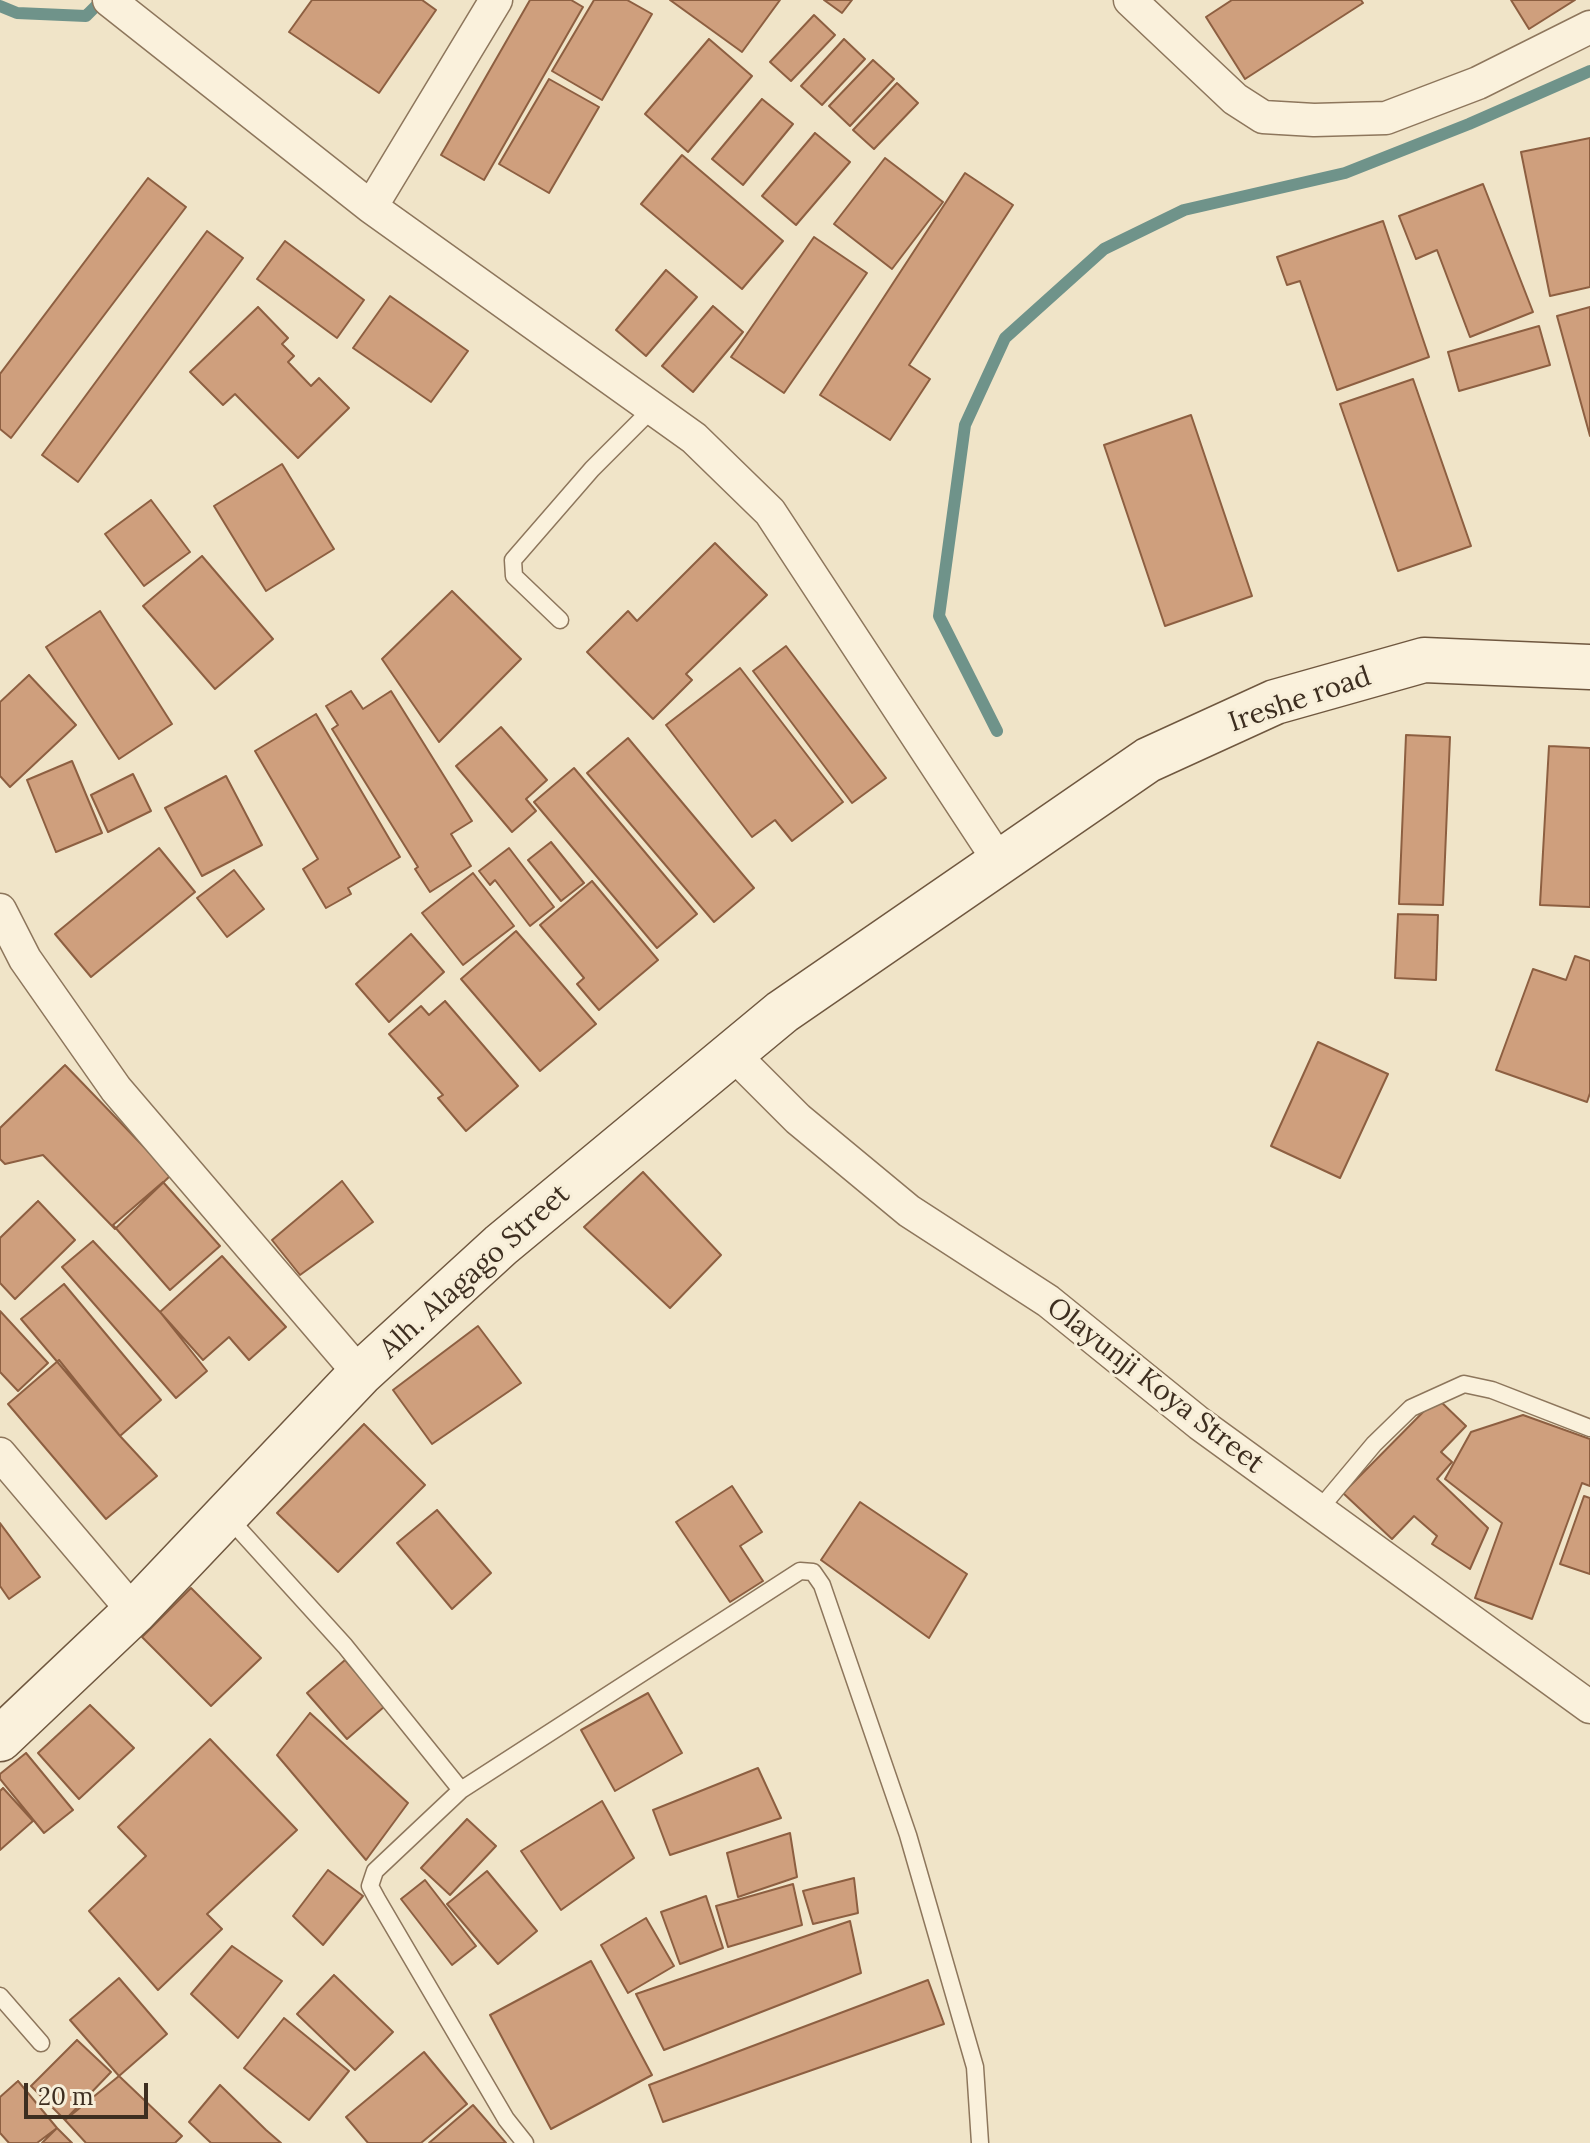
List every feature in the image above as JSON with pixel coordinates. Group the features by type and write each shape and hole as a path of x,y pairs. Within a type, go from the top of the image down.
{"main road":[{"name":"Ireshe road","path":"999,861 1148,760 1275,702 1424,660 1590,667"},
{"name":"Alh. Alagago Street","path":"0,1739 134,1612 360,1374 501,1245 731,1052 999,861"}],"street":[{"path":"371,207 496,0"},
{"path":"1130,0 1235,99 1263,117 1314,120 1386,118 1478,83 1590,27"},
{"path":"116,5 371,207 694,438 770,512 831,599 999,861"},
{"path":"0,910 25,959 116,1089 360,1374"},
{"name":"Olayunji Koya Street","path":"731,1052 798,1119 909,1211 1048,1301 1200,1424 1317,1512 1590,1707"},
{"path":"0,1454 134,1612"}],"lane":[{"path":"560,620 514,576 513,560 592,469 653,408"},
{"path":"1317,1512 1374,1444 1411,1408 1464,1384 1492,1390 1590,1428"},
{"path":"226,1514 345,1646 461,1790"},
{"path":"525,2143 506,2119 370,1886 375,1871 461,1790 800,1571 813,1572 822,1585 844,1640 908,1835 975,2067 980,2143"},
{"path":"0,1996 41,2043"}],"building":[{"path":"312,0 422,0 436,10 379,93 289,32"},
{"path":"530,0 571,0 583,7 484,180 441,155"},
{"path":"594,0 627,0 652,14 602,100 552,71"},
{"path":"670,0 780,0 742,52"},
{"path":"824,0 852,0 842,13"},
{"path":"1232,0 1361,0 1363,3 1245,79 1206,17"},
{"path":"1511,0 1575,0 1529,29"},
{"path":"814,15 835,35 791,81 770,62"},
{"path":"709,39 752,76 688,152 645,114"},
{"path":"844,39 865,59 822,105 801,86"},
{"path":"873,60 894,79 850,126 829,106"},
{"path":"549,79 599,107 549,193 499,164"},
{"path":"897,83 918,103 874,149 853,130"},
{"path":"762,99 793,124 743,185 712,159"},
{"path":"815,133 850,162 796,225 762,196"},
{"path":"1590,138 1590,287 1550,296 1521,152"},
{"path":"682,155 783,241 742,289 641,204"},
{"path":"885,158 943,202 892,269 834,224"},
{"path":"965,173 1013,205 909,365 930,379 890,440 820,395"},
{"path":"148,178 186,207 11,438 0,429 0,374"},
{"path":"1483,184 1533,312 1470,337 1437,250 1416,259 1399,216"},
{"path":"1383,221 1429,357 1337,390 1300,281 1287,285 1277,257"},
{"path":"207,231 243,258 78,482 42,455"},
{"path":"814,237 867,273 784,393 731,357"},
{"path":"285,241 364,300 337,338 257,279"},
{"path":"666,270 697,297 646,356 616,330"},
{"path":"390,296 468,351 431,402 353,348"},
{"path":"713,306 743,332 693,392 662,366"},
{"path":"258,307 288,338 282,344 294,356 288,362 311,386 319,378 349,408 298,458 235,394 223,405 190,372"},
{"path":"1590,307 1590,436 1557,316"},
{"path":"1539,326 1550,365 1459,391 1448,352"},
{"path":"1413,379 1471,546 1398,571 1340,404"},
{"path":"1191,415 1252,596 1165,626 1104,445"},
{"path":"282,464 334,549 266,591 214,506"},
{"path":"151,500 190,552 144,586 105,534"},
{"path":"715,543 767,595 686,674 692,680 653,719 587,652 628,611 637,621"},
{"path":"202,556 273,639 215,689 143,606"},
{"path":"452,591 521,659 439,742 382,659"},
{"path":"100,611 172,724 119,759 46,647"},
{"path":"786,646 886,778 852,803 753,671"},
{"path":"740,668 843,802 792,841 775,820 752,837 666,725"},
{"path":"29,675 76,725 10,787 0,776 0,702"},
{"path":"351,691 363,709 391,691 472,821 451,834 471,866 430,892 415,869 418,867 332,729 338,725 326,706"},
{"path":"316,714 400,857 348,888 351,894 326,908 303,869 318,859 255,751"},
{"path":"501,727 547,780 526,799 536,811 512,832 456,766"},
{"path":"1406,735 1450,737 1443,905 1399,904"},
{"path":"628,738 754,888 714,922 587,773"},
{"path":"1549,746 1590,748 1590,907 1540,905"},
{"path":"72,761 102,833 56,852 27,780"},
{"path":"574,768 697,914 657,948 534,802"},
{"path":"133,774 151,811 108,832 91,795"},
{"path":"226,776 262,845 202,876 165,808"},
{"path":"551,842 584,883 561,901 528,860"},
{"path":"159,848 195,892 91,977 55,934"},
{"path":"509,848 554,907 530,926 495,880 490,885 479,871"},
{"path":"234,870 264,909 227,937 197,898"},
{"path":"473,873 514,926 463,965 422,913"},
{"path":"592,881 658,960 599,1010 577,984 584,978 540,925"},
{"path":"1398,914 1438,915 1436,980 1395,978"},
{"path":"516,931 596,1024 540,1071 461,979"},
{"path":"411,934 444,972 389,1022 356,984"},
{"path":"1575,956 1590,961 1590,1093 1587,1102 1496,1070 1533,969 1566,980"},
{"path":"445,1001 518,1086 466,1131 438,1098 443,1095 389,1034 421,1006 429,1015"},
{"path":"1318,1042 1388,1074 1340,1178 1271,1146"},
{"path":"65,1065 171,1175 115,1229 43,1155 5,1164 0,1159 0,1128"},
{"path":"643,1172 721,1255 670,1308 584,1227"},
{"path":"342,1181 373,1222 300,1275 272,1240"},
{"path":"163,1182 220,1246 170,1290 113,1225"},
{"path":"38,1201 75,1240 15,1299 0,1283 0,1238"},
{"path":"93,1241 160,1312 207,1371 176,1398 62,1267"},
{"path":"222,1256 286,1327 249,1360 229,1337 203,1360 160,1312"},
{"path":"64,1284 161,1400 120,1436 21,1319"},
{"path":"0,1311 48,1363 18,1391 0,1372"},
{"path":"478,1326 521,1383 432,1444 393,1390"},
{"path":"59,1360 120,1436 157,1476 106,1519 8,1404"},
{"path":"1437,1398 1466,1426 1441,1452 1452,1462 1437,1479 1488,1528 1470,1569 1432,1544 1437,1536 1414,1516 1392,1539 1343,1493"},
{"path":"1523,1415 1590,1439 1590,1486 1582,1483 1532,1619 1475,1598 1502,1523 1445,1479 1471,1432"},
{"path":"364,1424 425,1485 338,1572 277,1513"},
{"path":"732,1486 762,1532 740,1546 763,1581 730,1602 676,1522"},
{"path":"1584,1496 1590,1498 1590,1574 1560,1564"},
{"path":"860,1502 967,1574 929,1638 821,1560"},
{"path":"437,1510 491,1573 452,1609 397,1543"},
{"path":"0,1523 40,1577 9,1599 0,1586"},
{"path":"191,1588 261,1658 211,1706 142,1637"},
{"path":"345,1660 385,1706 347,1739 307,1693"},
{"path":"648,1693 682,1753 615,1791 581,1730"},
{"path":"90,1705 134,1748 79,1799 38,1753"},
{"path":"310,1713 408,1803 366,1860 277,1755"},
{"path":"210,1739 297,1830 207,1914 222,1929 158,1990 89,1911 146,1856 118,1827"},
{"path":"26,1753 73,1810 44,1833 0,1779 0,1774"},
{"path":"758,1768 781,1818 670,1855 653,1810"},
{"path":"3,1788 33,1821 0,1850 0,1791"},
{"path":"602,1801 634,1858 561,1910 521,1851"},
{"path":"467,1819 496,1846 450,1895 421,1868"},
{"path":"790,1833 797,1877 738,1897 727,1853"},
{"path":"328,1870 363,1896 323,1945 293,1916"},
{"path":"487,1871 537,1931 498,1964 447,1904"},
{"path":"854,1878 858,1913 813,1924 803,1891"},
{"path":"425,1880 476,1946 452,1965 401,1899"},
{"path":"793,1884 802,1925 728,1947 716,1906"},
{"path":"706,1896 723,1948 680,1964 661,1912"},
{"path":"646,1918 674,1966 628,1993 601,1945"},
{"path":"850,1921 861,1973 664,2050 636,1994"},
{"path":"232,1946 282,1981 238,2038 191,1994"},
{"path":"591,1961 652,2075 551,2129 490,2015"},
{"path":"334,1975 393,2032 355,2070 297,2014"},
{"path":"119,1978 167,2034 119,2076 70,2020"},
{"path":"928,1980 944,2024 663,2122 649,2085"},
{"path":"284,2018 349,2071 309,2120 244,2068"},
{"path":"77,2040 111,2072 65,2120 31,2086"},
{"path":"424,2052 467,2104 421,2143 368,2143 346,2117"},
{"path":"119,2076 182,2136 175,2143 86,2143 65,2120"},
{"path":"18,2081 57,2128 37,2143 9,2143 0,2133 0,2097"},
{"path":"220,2085 281,2143 211,2143 189,2122"},
{"path":"473,2105 506,2143 429,2143"},
{"path":"57,2128 72,2143 42,2143"}],"waterway":[{"path":"0,6 17,13 86,16 102,0"},
{"path":"997,731 939,616 965,425 1005,338 1104,249 1184,210 1345,173 1469,124 1590,71"}]}
